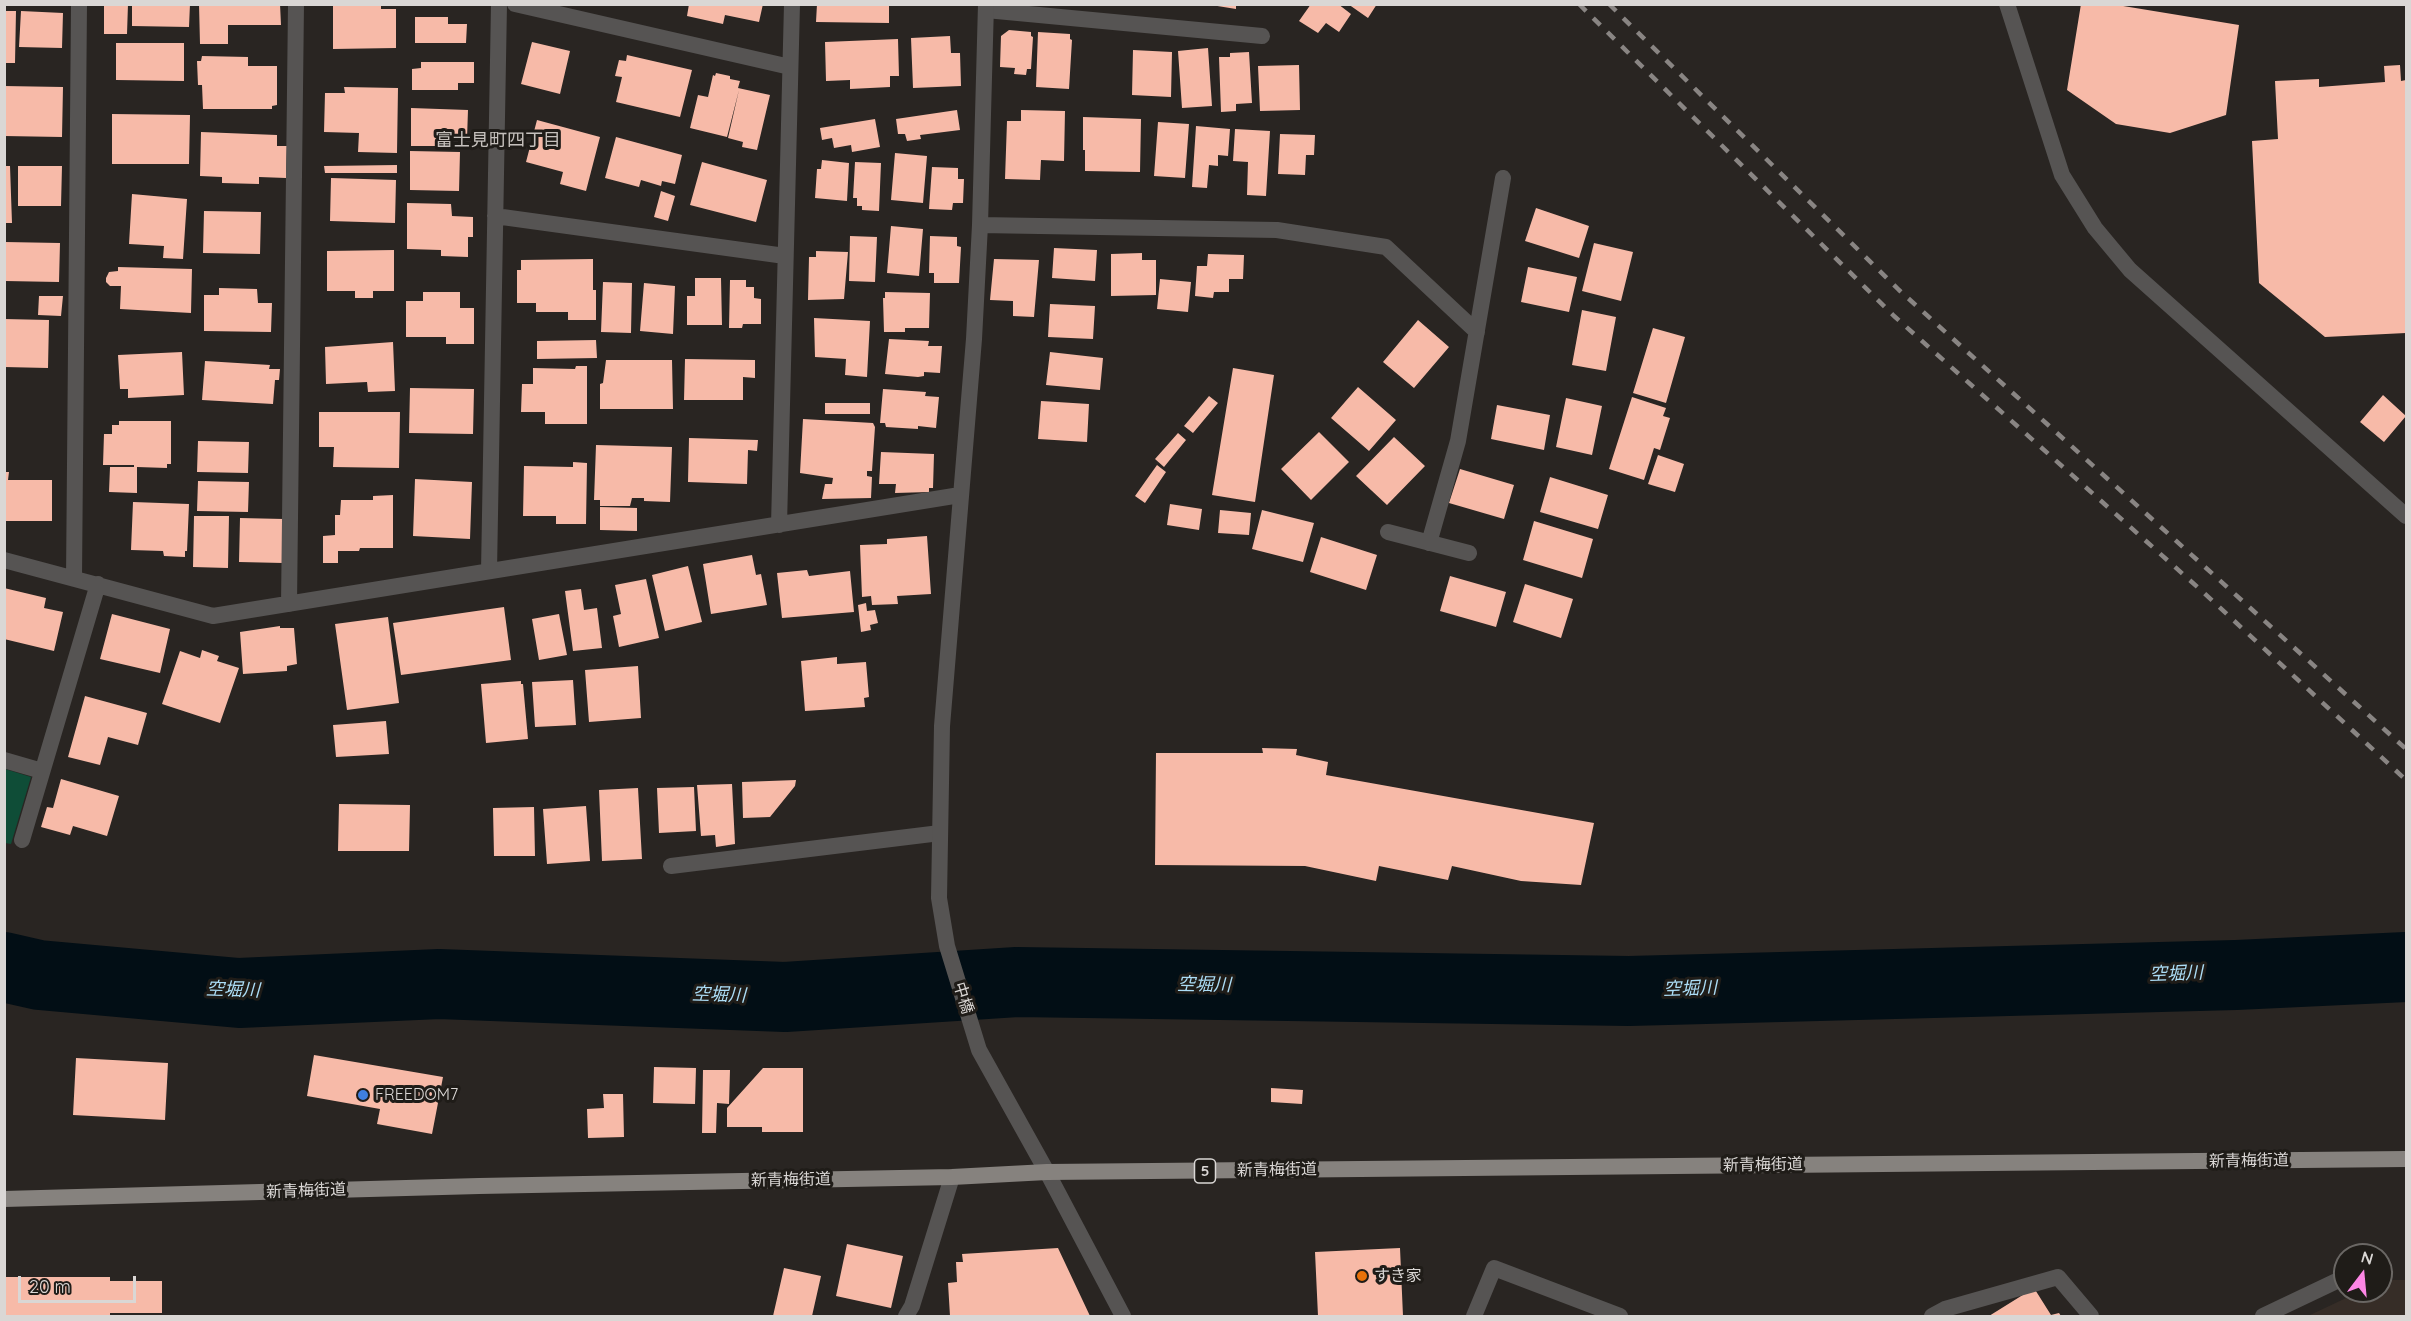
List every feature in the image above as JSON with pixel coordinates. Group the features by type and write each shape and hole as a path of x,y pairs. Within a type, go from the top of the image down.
{"main road":[{"name":"新青梅街道","path":"4,1199 479,1186 952,1177 1047,1172 2406,1159"}],"street":[{"path":"74,578 79,4"},
{"path":"289,604 296,4"},
{"path":"489,571 499,4"},
{"path":"515,4 790,67"},
{"path":"779,525 792,4"},
{"path":"2007,4 2062,175 2095,228 2130,270 2406,516"},
{"path":"986,7 1262,36"},
{"name":"中橋","path":"986,7 980,225 974,339 942,726 939,897 948,946 979,1050 1047,1172 1123,1317"},
{"path":"1429,543 1458,441 1503,178"},
{"path":"495,216 785,256"},
{"path":"980,225 1277,230 1386,247 1477,332"},
{"path":"4,560 213,616 960,495"},
{"path":"1388,532 1469,553"},
{"path":"22,840 98,584"},
{"path":"4,760 42,771"},
{"path":"671,866 940,833"},
{"path":"906,1317 912,1306 952,1177"},
{"path":"1474,1317 1494,1268 1620,1317"},
{"path":"1932,1317 1945,1308 2058,1277 2091,1317"},
{"path":"2263,1317 2333,1283"}],"shaded area":[{"path":"2393,1280 2406,1280 2406,1316 2308,1316 2336,1303 2393,1303"}],"green space":[{"path":"5,769 31,777 11,844 5,843"}],"building":[{"path":"104,4 128,4 127,34 104,34"},
{"path":"132,4 190,4 189,27 132,26"},
{"path":"199,4 280,4 281,25 228,25 228,44 200,44"},
{"path":"689,4 763,4 759,22 725,15 723,24 687,16"},
{"path":"817,4 889,5 889,23 816,22"},
{"path":"1205,4 1236,4 1236,9"},
{"path":"1311,4 1338,4 1351,14 1339,32 1326,23 1318,33 1299,21"},
{"path":"1348,4 1377,4 1368,18"},
{"path":"2081,4 2111,4 2239,25 2226,115 2170,133 2116,124 2067,90"},
{"path":"333,5 381,5 381,9 396,9 396,48 333,49"},
{"path":"4,11 16,11 15,63 4,63"},
{"path":"21,11 63,13 62,48 19,47"},
{"path":"415,17 448,17 448,24 467,24 466,43 415,43"},
{"path":"1009,30 1031,32 1033,37 1031,69 1027,69 1026,75 1014,74 1015,68 1000,67 1001,36"},
{"path":"1038,32 1070,34 1072,40 1069,89 1036,87"},
{"path":"950,36 951,53 960,53 961,86 913,88 911,38"},
{"path":"898,39 899,76 890,76 890,87 850,89 850,80 826,81 825,42"},
{"path":"532,42 570,51 560,94 521,84"},
{"path":"116,43 184,43 184,81 116,80"},
{"path":"1208,48 1212,106 1182,108 1178,51"},
{"path":"1133,50 1172,52 1171,97 1132,95"},
{"path":"1249,52 1252,103 1236,104 1236,111 1221,112 1219,57 1230,57 1230,53"},
{"path":"627,55 692,70 680,117 616,102 622,77 615,76 619,60 626,61"},
{"path":"202,56 248,57 248,66 277,66 277,105 272,106 272,109 203,109 202,85 198,85 197,61 201,61"},
{"path":"421,62 474,62 474,83 458,83 458,90 412,90 412,69 421,68"},
{"path":"1299,65 1300,110 1260,111 1258,66"},
{"path":"2400,65 2401,81 2406,80 2406,333 2325,337 2259,283 2252,141 2278,139 2275,81 2319,79 2319,87 2385,82 2384,66"},
{"path":"716,73 740,81 738,88 770,95 757,150 742,147 743,142 728,138 739,90 727,137 690,128 698,95 708,97 713,75 715,76"},
{"path":"4,86 63,87 62,137 4,136"},
{"path":"344,87 398,88 397,153 358,152 359,133 324,132 325,93 345,93"},
{"path":"411,108 468,110 467,139 450,139 449,146 411,146"},
{"path":"957,110 960,130 920,135 921,139 907,141 905,134 898,134 896,119"},
{"path":"1021,110 1065,111 1064,161 1041,160 1040,180 1005,179 1007,121 1021,121"},
{"path":"112,114 190,115 189,164 112,164"},
{"path":"1083,117 1141,119 1140,172 1085,171"},
{"path":"875,119 880,147 852,152 851,145 834,148 832,138 822,140 820,128"},
{"path":"537,120 600,137 586,191 560,184 563,172 526,162"},
{"path":"1158,122 1189,124 1185,178 1154,176"},
{"path":"1196,126 1230,129 1228,156 1218,155 1218,166 1209,165 1207,188 1192,187"},
{"path":"1235,129 1270,131 1266,196 1247,195 1248,162 1233,161"},
{"path":"201,132 277,135 277,146 287,146 286,178 259,177 259,184 222,183 222,177 200,176"},
{"path":"1280,134 1315,135 1314,155 1306,155 1305,175 1278,174"},
{"path":"616,137 682,155 675,184 662,181 661,186 641,180 639,187 605,178"},
{"path":"410,151 460,152 459,191 410,190"},
{"path":"895,153 927,156 923,203 891,200"},
{"path":"822,160 849,163 847,201 815,198 817,169 821,169"},
{"path":"702,162 767,180 756,222 690,205"},
{"path":"855,162 881,163 879,211 862,210 862,206 857,206 857,198 853,198"},
{"path":"397,165 397,173 325,173 324,166"},
{"path":"4,166 10,166 12,223 4,223"},
{"path":"18,166 62,166 61,206 18,206"},
{"path":"932,167 958,168 958,179 964,179 963,203 953,203 952,210 929,209"},
{"path":"331,178 396,180 395,223 330,221"},
{"path":"661,191 675,196 668,221 654,217"},
{"path":"132,194 187,199 183,259 163,258 164,246 129,244"},
{"path":"407,203 451,204 452,216 473,217 473,237 468,237 468,257 441,256 441,250 407,249"},
{"path":"1536,208 1589,226 1579,258 1525,241"},
{"path":"204,211 261,212 260,254 203,253"},
{"path":"891,226 923,229 919,276 887,273"},
{"path":"850,236 877,237 875,282 849,281"},
{"path":"930,236 957,237 957,246 961,247 959,283 934,283 934,273 929,273"},
{"path":"5,242 60,243 59,282 5,281"},
{"path":"1594,243 1633,252 1621,301 1582,291"},
{"path":"1054,248 1097,250 1095,281 1052,278"},
{"path":"394,250 394,291 373,291 373,298 355,298 355,291 327,291 327,251"},
{"path":"816,251 848,252 844,299 808,300 809,257 816,257"},
{"path":"1142,253 1142,260 1156,260 1156,295 1111,296 1111,254"},
{"path":"1208,254 1244,255 1243,279 1229,279 1229,292 1214,292 1213,298 1195,296 1197,266 1207,266"},
{"path":"593,259 596,320 568,320 568,312 536,312 536,303 517,303 517,270 521,270 521,260"},
{"path":"994,259 1039,260 1034,317 1013,316 1013,301 990,300"},
{"path":"118,267 192,269 191,313 120,309 121,286 110,286 106,282 109,272 118,271"},
{"path":"1528,267 1577,277 1569,312 1521,302"},
{"path":"695,278 721,278 722,325 687,325 687,296 695,296"},
{"path":"1160,279 1191,282 1188,312 1157,309"},
{"path":"730,280 746,280 746,287 754,287 754,298 761,299 761,324 743,324 742,328 729,328"},
{"path":"603,282 632,283 631,333 601,332"},
{"path":"644,283 675,286 673,334 640,331"},
{"path":"219,288 257,289 258,303 272,303 271,332 204,331 204,295 219,295"},
{"path":"423,292 460,292 460,308 474,308 474,344 446,344 446,337 406,337 406,301 423,301"},
{"path":"885,292 930,293 929,328 905,328 905,332 884,332 883,298 885,298"},
{"path":"39,296 63,296 61,316 38,315"},
{"path":"1050,304 1095,306 1093,339 1048,337"},
{"path":"1582,310 1616,317 1606,371 1572,365"},
{"path":"814,318 870,321 867,377 845,375 846,359 815,357"},
{"path":"4,319 49,320 48,368 4,367"},
{"path":"1418,320 1449,347 1414,388 1383,362"},
{"path":"1653,328 1685,337 1666,403 1633,393"},
{"path":"889,339 929,341 928,346 942,346 940,373 924,372 924,376 918,377 885,374"},
{"path":"596,340 597,358 537,359 537,341"},
{"path":"393,342 395,391 368,392 367,382 326,384 325,347"},
{"path":"182,352 184,395 128,398 128,389 120,389 118,355"},
{"path":"1050,352 1103,358 1100,390 1046,385"},
{"path":"685,359 755,360 755,378 743,377 743,400 684,400"},
{"path":"606,360 672,360 673,409 600,409 600,384 603,383"},
{"path":"205,361 270,365 269,369 280,369 279,380 275,380 273,404 202,400"},
{"path":"576,366 587,366 587,424 545,424 545,412 521,412 522,384 533,384 533,368 575,369"},
{"path":"1233,368 1274,375 1255,502 1212,495"},
{"path":"1358,387 1396,420 1369,451 1331,418"},
{"path":"410,388 474,389 473,434 409,433"},
{"path":"883,389 926,392 925,396 939,397 936,428 886,427 885,423 880,423"},
{"path":"2383,395 2406,416 2384,442 2360,422"},
{"path":"1209,396 1218,403 1193,433 1184,426"},
{"path":"1632,397 1666,408 1663,416 1670,418 1660,450 1654,448 1644,480 1609,469"},
{"path":"1566,398 1602,406 1592,455 1556,447"},
{"path":"1041,401 1089,404 1087,442 1038,439"},
{"path":"825,403 870,403 870,414 825,414"},
{"path":"1497,405 1550,415 1544,450 1491,439"},
{"path":"319,412 400,412 399,468 333,467 334,447 319,447"},
{"path":"803,419 873,423 875,427 872,471 867,471 867,476 872,477 871,498 822,499 825,484 832,484 833,478 800,473"},
{"path":"119,421 171,421 171,464 167,464 167,468 137,467 137,493 109,492 110,467 134,467 134,465 103,465 104,434 112,434 112,425 119,425"},
{"path":"1319,432 1349,462 1311,500 1281,469"},
{"path":"1178,433 1186,440 1164,467 1155,459"},
{"path":"1394,437 1425,466 1387,505 1356,476"},
{"path":"689,438 758,440 757,451 748,450 747,484 688,482"},
{"path":"198,441 249,442 248,473 197,472"},
{"path":"596,445 672,447 670,502 632,498 630,506 600,506 600,500 594,500"},
{"path":"881,452 934,454 933,488 929,488 929,492 895,493 896,484 879,484"},
{"path":"1658,455 1684,464 1675,492 1648,484"},
{"path":"573,462 587,463 586,524 556,524 556,516 523,516 524,466 573,467"},
{"path":"1157,465 1166,472 1145,503 1135,496"},
{"path":"1460,469 1514,485 1504,519 1449,503"},
{"path":"4,472 9,472 8,480 52,480 52,521 4,521"},
{"path":"1550,477 1608,495 1598,529 1540,512"},
{"path":"415,479 472,482 470,539 413,536"},
{"path":"198,481 249,482 248,512 197,511"},
{"path":"393,495 393,548 338,551 338,563 323,563 323,536 335,535 335,515 340,515 341,500 373,500 373,496"},
{"path":"133,502 189,504 185,557 164,556 163,551 131,550"},
{"path":"1170,504 1202,509 1199,530 1167,525"},
{"path":"600,507 637,508 637,531 600,530"},
{"path":"1220,510 1251,513 1249,535 1218,533"},
{"path":"1262,510 1314,523 1303,562 1252,549"},
{"path":"194,516 229,516 228,568 193,567"},
{"path":"240,518 284,519 283,563 239,562"},
{"path":"1534,521 1593,539 1582,578 1523,560"},
{"path":"927,536 931,594 897,596 898,604 872,605 871,596 862,597 860,545 887,544 887,539"},
{"path":"1321,537 1377,555 1366,590 1310,572"},
{"path":"752,555 756,575 761,574 767,605 711,614 703,564"},
{"path":"688,566 702,622 665,631 652,575"},
{"path":"807,570 809,576 850,571 854,612 782,618 777,573"},
{"path":"1450,576 1506,592 1496,627 1440,611"},
{"path":"646,579 659,638 619,647 613,616 621,614 615,585"},
{"path":"1525,584 1573,599 1561,638 1513,622"},
{"path":"4,588 46,598 44,608 63,612 54,651 4,639"},
{"path":"581,589 584,610 597,608 602,648 573,651 565,591"},
{"path":"866,603 867,611 875,610 878,623 870,625 871,630 861,632 858,605"},
{"path":"504,607 511,660 401,675 393,623"},
{"path":"112,614 170,629 160,673 100,659"},
{"path":"559,614 567,655 539,660 532,619"},
{"path":"388,617 399,703 347,710 335,624"},
{"path":"280,626 280,628 294,628 297,664 287,666 287,671 243,674 240,632"},
{"path":"202,650 219,656 217,661 239,668 220,723 162,704 180,651 200,658"},
{"path":"837,657 837,664 866,662 869,697 864,698 865,707 805,711 801,661"},
{"path":"638,666 641,718 589,722 585,670"},
{"path":"573,680 576,725 535,727 532,682"},
{"path":"521,681 528,739 486,743 481,684"},
{"path":"85,696 147,713 138,745 108,737 100,765 68,757"},
{"path":"386,721 389,754 336,757 333,725"},
{"path":"1262,748 1297,749 1296,755 1328,762 1326,775 1594,823 1581,885 1521,881 1452,866 1448,880 1379,866 1376,881 1305,866 1155,865 1156,753 1263,753"},
{"path":"61,779 119,796 107,836 73,826 70,835 41,827 47,807 53,808"},
{"path":"796,780 795,786 770,817 743,818 742,782"},
{"path":"732,784 735,844 716,847 715,835 701,836 697,785"},
{"path":"694,787 696,831 659,833 657,788"},
{"path":"638,788 642,859 602,861 599,790"},
{"path":"339,804 410,805 409,851 338,851"},
{"path":"586,806 590,861 547,864 543,809"},
{"path":"534,807 535,856 494,856 493,808"},
{"path":"314,1055 443,1077 432,1134 377,1124 380,1109 307,1096"},
{"path":"76,1058 168,1063 165,1120 73,1115"},
{"path":"654,1067 696,1068 695,1104 653,1103"},
{"path":"763,1068 803,1068 803,1132 762,1132 762,1127 727,1127 727,1108"},
{"path":"703,1070 730,1070 729,1104 717,1103 716,1133 702,1133"},
{"path":"1271,1088 1303,1090 1302,1104 1271,1102"},
{"path":"603,1094 623,1094 624,1137 588,1138 587,1109 604,1108"},
{"path":"847,1244 903,1256 891,1308 836,1296"},
{"path":"1058,1248 1090,1316 950,1316 948,1283 957,1282 956,1262 963,1262 962,1254"},
{"path":"1400,1248 1403,1316 1318,1316 1315,1252"},
{"path":"784,1268 821,1276 812,1316 773,1316"},
{"path":"4,1277 110,1277 110,1281 162,1281 162,1313 110,1313 110,1316 4,1316"},
{"path":"2034,1288 2051,1315 2059,1313 2061,1316 1989,1316"}],"waterway":[{"name":"空堀川","path":"4,967 39,975 239,993 439,984 785,997 1017,982 1629,991 2236,975 2406,967"}],"railway":[{"path":"1579,4 1894,316 2203,592 2406,780"},
{"path":"1609,4 1899,290 2406,749"}],"place":[{"name":"FREEDOM7","path":"363,1095"},
{"name":"すき家","path":"1362,1276"}],"district":[{"name":"富士見町四丁目","path":"498,141"}]}
